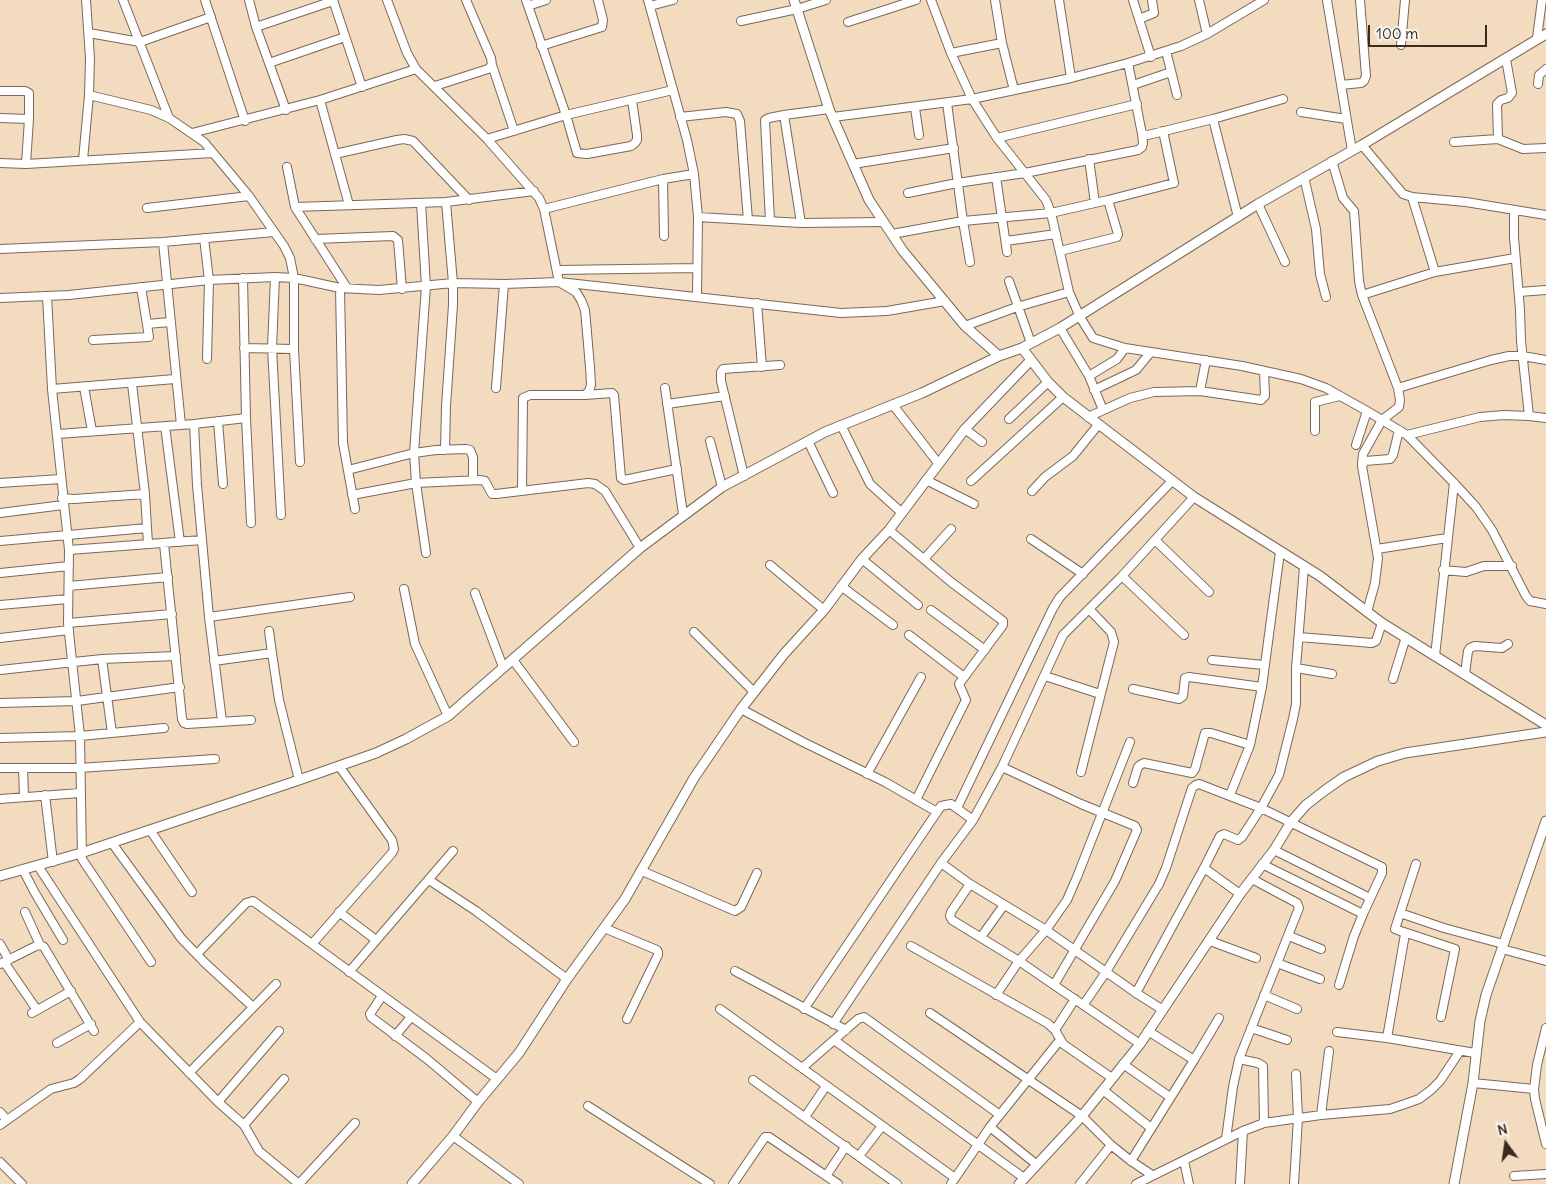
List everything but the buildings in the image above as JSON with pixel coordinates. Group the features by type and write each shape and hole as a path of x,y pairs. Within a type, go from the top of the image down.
{"street":[{"path":"83,160 89,95 89,33 86,0"},
{"path":"123,0 169,118"},
{"path":"205,0 245,121"},
{"path":"249,0 256,27 286,110"},
{"path":"387,0 407,53 416,70 435,86 487,139 534,191 544,209 559,282"},
{"path":"466,0 491,58 514,131"},
{"path":"546,0 527,3 566,115 577,153 587,154 631,146 637,140 632,100"},
{"path":"541,46 602,27 603,20 598,0"},
{"path":"673,0 649,3 687,140 694,174 698,217 696,296"},
{"path":"741,21 796,5 826,0"},
{"path":"848,22 916,0"},
{"path":"931,0 951,53 972,99 998,138 1046,200 1051,212 1069,292 1080,317 1093,338 1125,348 1206,360 1264,371 1315,384 1367,411 1407,436 1454,483 1485,519 1512,566 1526,596 1530,600 1546,604"},
{"path":"995,0 1002,43 1014,90"},
{"path":"1059,0 1071,78"},
{"path":"1133,0 1150,57"},
{"path":"1139,19 1154,13 1152,0"},
{"path":"1199,0 1207,34"},
{"path":"1247,0 1249,9"},
{"path":"770,221 765,120 769,118 784,115 915,108 972,99 1071,78 1166,51 1207,34 1264,0"},
{"path":"1327,0 1352,151"},
{"path":"1340,85 1361,83 1366,76 1360,0"},
{"path":"1401,45 1405,0"},
{"path":"0,876 82,853 339,766 406,739 448,716 640,548 722,487 841,425 922,393 999,356 1022,348 1080,317 1258,204 1352,151 1543,37 1542,0"},
{"path":"256,27 333,1 362,87"},
{"path":"796,5 831,113 869,200 903,251 965,326 999,356"},
{"path":"89,33 140,42 210,17"},
{"path":"269,63 345,37"},
{"path":"951,53 1002,43"},
{"path":"1166,51 1177,95"},
{"path":"1498,139 1497,104 1501,100 1508,98 1512,93 1506,59"},
{"path":"908,193 1138,150 1144,143 1128,63"},
{"path":"435,86 488,69 492,65"},
{"path":"1538,84 1539,75 1546,69"},
{"path":"192,133 286,110 416,70"},
{"path":"1133,85 1171,72"},
{"path":"487,139 566,115 673,90"},
{"path":"0,91 27,92 29,95 26,164"},
{"path":"89,95 151,110 169,118 204,142 249,196 290,258 294,278 294,349 300,462"},
{"path":"1142,134 1213,119 1284,99"},
{"path":"320,100 350,205"},
{"path":"947,103 962,221 970,262"},
{"path":"998,138 1137,104"},
{"path":"915,108 919,135"},
{"path":"680,117 726,112 737,114 740,121 748,220"},
{"path":"1301,112 1346,119"},
{"path":"784,115 801,223"},
{"path":"0,118 29,118"},
{"path":"1213,119 1238,217"},
{"path":"892,234 962,221 1002,219 1051,212 1095,204 1174,183 1163,131"},
{"path":"1454,142 1498,139 1523,148 1546,148"},
{"path":"335,154 396,140 412,141 469,200"},
{"path":"1362,145 1402,194 1412,197 1466,202 1546,215"},
{"path":"853,164 954,148"},
{"path":"0,164 213,153"},
{"path":"1089,159 1095,204"},
{"path":"1332,161 1343,198 1354,211 1359,281 1362,295 1398,388 1400,404 1382,420 1363,454 1362,464 1377,549 1377,568 1367,612"},
{"path":"287,167 295,206 344,288 342,432 355,509"},
{"path":"544,209 694,174"},
{"path":"996,177 1007,252"},
{"path":"1304,177 1316,229 1320,274 1326,297"},
{"path":"663,180 664,236"},
{"path":"295,206 446,202 534,191"},
{"path":"147,208 249,196"},
{"path":"1412,197 1435,272"},
{"path":"1060,251 1117,237 1118,234 1108,200"},
{"path":"445,450 453,283 446,202"},
{"path":"421,203 426,286 414,453 416,483 426,553"},
{"path":"1258,204 1285,262"},
{"path":"1514,210 1513,223 1522,356 1529,416"},
{"path":"698,217 801,223 883,222"},
{"path":"0,249 163,242 274,232"},
{"path":"1006,241 1056,234"},
{"path":"315,239 393,236 398,240 402,289"},
{"path":"204,238 209,280 208,359"},
{"path":"163,242 175,379 181,424"},
{"path":"1362,295 1435,272 1515,258"},
{"path":"557,270 697,268"},
{"path":"0,298 47,296 209,280 275,277 294,278 344,288 402,289 453,283 559,282 841,313 887,312 945,301"},
{"path":"275,277 272,348 281,515"},
{"path":"243,278 246,418 251,523"},
{"path":"1009,281 1017,307 1032,343"},
{"path":"559,282 576,292 585,310 590,376 589,391 585,395"},
{"path":"496,388 504,284"},
{"path":"93,340 148,338 141,287"},
{"path":"1519,292 1546,290"},
{"path":"965,326 1017,307 1069,292"},
{"path":"47,296 52,389 69,550 68,627 80,736 79,768 82,859 151,962"},
{"path":"757,303 762,367"},
{"path":"147,324 170,322"},
{"path":"1060,328 1089,376 1103,410"},
{"path":"244,348 294,349"},
{"path":"1022,348 1063,398 1194,498 1339,589 1382,623 1546,724"},
{"path":"1089,376 1117,359 1125,348"},
{"path":"1094,390 1136,370 1150,353"},
{"path":"1398,388 1509,356 1546,360"},
{"path":"412,1184 519,1053 642,870 694,778 741,709 784,654 824,610 862,559 889,530 965,429 1031,360"},
{"path":"1200,391 1206,360"},
{"path":"744,476 721,381 721,372 723,370 780,365"},
{"path":"1088,417 1141,394 1154,392 1200,391 1261,400 1265,396 1264,371"},
{"path":"52,389 175,379"},
{"path":"1009,419 1048,382"},
{"path":"132,384 145,494 148,544"},
{"path":"84,387 92,431"},
{"path":"665,388 684,514"},
{"path":"522,491 523,398 530,395 614,395 621,478 624,480 677,469"},
{"path":"667,404 725,396"},
{"path":"1315,431 1315,402 1340,396"},
{"path":"971,481 1063,398"},
{"path":"893,405 938,463"},
{"path":"1356,445 1367,411"},
{"path":"1407,436 1480,417 1504,415 1546,418"},
{"path":"58,434 194,424 246,418"},
{"path":"218,421 223,484"},
{"path":"194,424 208,617 222,722"},
{"path":"841,425 870,484 902,513"},
{"path":"1032,491 1045,477 1073,456 1098,425"},
{"path":"165,426 180,542"},
{"path":"965,429 982,442"},
{"path":"1362,464 1365,461 1390,459 1393,455 1399,430"},
{"path":"710,440 722,487"},
{"path":"808,441 833,493"},
{"path":"348,470 414,453 470,450 473,457 473,480"},
{"path":"0,483 60,479"},
{"path":"352,494 416,483 473,480 485,481 492,494 588,483 601,486 640,548"},
{"path":"926,480 974,504"},
{"path":"957,808 1047,618 1060,597 1172,481"},
{"path":"1435,656 1454,483"},
{"path":"0,513 74,499 145,494"},
{"path":"833,1024 972,820 1002,767 1063,635 1122,576 1194,498"},
{"path":"0,541 147,528"},
{"path":"924,559 951,529"},
{"path":"889,530 951,582 1002,619 1003,625 959,684 966,700 916,800"},
{"path":"1377,549 1447,538"},
{"path":"1031,539 1083,574"},
{"path":"69,550 202,540"},
{"path":"1155,540 1210,592"},
{"path":"164,544 184,722 187,724 251,720"},
{"path":"1230,796 1250,745 1262,688 1280,552"},
{"path":"862,559 918,605"},
{"path":"770,565 824,610"},
{"path":"0,573 69,566"},
{"path":"1443,570 1466,572 1484,566 1512,566"},
{"path":"1136,992 1220,836 1224,834 1235,840 1240,839 1262,808 1279,774 1296,704 1296,668 1304,567"},
{"path":"1122,576 1184,635"},
{"path":"69,586 168,577"},
{"path":"841,586 893,625"},
{"path":"404,589 415,644 448,716"},
{"path":"475,593 503,667"},
{"path":"208,617 350,597"},
{"path":"0,605 68,599"},
{"path":"1081,772 1114,642 1111,632 1089,609"},
{"path":"931,610 985,650"},
{"path":"0,638 172,614"},
{"path":"1298,637 1372,643 1376,641 1382,623"},
{"path":"269,631 279,700 299,780"},
{"path":"694,632 754,692"},
{"path":"908,635 964,677"},
{"path":"1393,679 1406,637"},
{"path":"1465,674 1470,648 1475,646 1502,648 1508,644"},
{"path":"214,661 272,653"},
{"path":"0,670 102,659 176,656"},
{"path":"102,659 112,733"},
{"path":"513,660 574,742"},
{"path":"1212,660 1264,665"},
{"path":"1296,668 1332,674"},
{"path":"1045,676 1100,694"},
{"path":"1134,689 1180,699 1185,678 1189,677 1262,688"},
{"path":"867,774 921,678"},
{"path":"0,703 77,701 180,687"},
{"path":"741,709 937,812"},
{"path":"0,738 80,736 164,728"},
{"path":"1133,783 1141,764 1192,772 1195,769 1205,733 1211,732 1250,745"},
{"path":"834,1040 978,1145 1021,1181 1082,1116 1140,1044 1240,894 1274,850 1291,822 1306,805 1344,778 1378,761 1406,753 1546,732"},
{"path":"996,995 1019,961 1046,930 1067,900 1130,742"},
{"path":"0,768 79,768 214,759"},
{"path":"312,944 394,849 392,840 339,766"},
{"path":"1002,767 1081,804 1135,826 1137,832 1115,881 1054,985"},
{"path":"23,768 24,797"},
{"path":"1084,1004 1106,972 1150,899 1166,868 1193,786 1199,784 1262,808 1382,867 1382,873 1363,914 1339,985"},
{"path":"0,799 80,793"},
{"path":"45,795 53,862"},
{"path":"804,1009 941,806 951,804 972,820"},
{"path":"1454,1184 1473,1083 1480,1021 1486,995 1546,821"},
{"path":"150,830 192,892"},
{"path":"112,842 181,938 253,1007"},
{"path":"1274,850 1370,898"},
{"path":"349,972 453,851"},
{"path":"941,863 970,884 1046,930 1163,1010"},
{"path":"1262,864 1363,914"},
{"path":"1416,864 1395,929 1455,949 1441,1017"},
{"path":"38,866 140,1022 218,1102 244,1125 259,1151 299,1184 355,1123"},
{"path":"1204,868 1240,894"},
{"path":"23,870 34,893 63,940"},
{"path":"642,870 735,911 740,907 757,873"},
{"path":"1226,1139 1239,1059 1299,908 1298,905 1252,878"},
{"path":"429,880 476,911 567,979"},
{"path":"970,884 950,916 952,920 1019,961 1140,1044"},
{"path":"197,954 249,901 258,903 410,1017 497,1079"},
{"path":"981,937 1004,905"},
{"path":"25,912 40,945 44,947 92,1027 57,1042"},
{"path":"339,912 376,940"},
{"path":"1400,913 1546,961"},
{"path":"604,928 658,952 627,1019"},
{"path":"1387,1038 1404,932"},
{"path":"1289,936 1321,949"},
{"path":"1210,941 1256,958"},
{"path":"0,944 4,962 34,1012 71,991"},
{"path":"4,962 40,945"},
{"path":"912,946 1047,1023 1055,1030 1060,1040 1112,1078"},
{"path":"1276,963 1320,980"},
{"path":"735,971 846,1030"},
{"path":"189,1073 276,984"},
{"path":"382,996 370,1016 478,1102"},
{"path":"1264,996 1297,1009"},
{"path":"1055,1030 1075,999"},
{"path":"720,1009 882,1126 953,1181 990,1127 1060,1040"},
{"path":"930,1013 1082,1116 1111,1145 1130,1161 1152,1175"},
{"path":"395,1036 410,1017"},
{"path":"802,1068 861,1018 867,1018 1000,1115"},
{"path":"1130,1161 1219,1018"},
{"path":"0,1112 3,1123 51,1089 74,1083 140,1022"},
{"path":"1251,1028 1287,1040"},
{"path":"1546,1028 1544,1044 1537,1065 1534,1089 1546,1144"},
{"path":"218,1102 279,1031"},
{"path":"1148,1031 1194,1060"},
{"path":"1337,1032 1387,1038 1476,1053"},
{"path":"1321,1115 1329,1051"},
{"path":"1136,1184 1243,1130 1264,1123 1321,1115 1390,1109 1419,1098 1440,1081 1460,1051"},
{"path":"1239,1059 1263,1066 1264,1123"},
{"path":"1122,1064 1170,1096"},
{"path":"1537,1065 1546,1068"},
{"path":"1294,1184 1298,1118 1296,1074"},
{"path":"244,1125 284,1079"},
{"path":"753,1080 898,1184"},
{"path":"1473,1083 1534,1089"},
{"path":"805,1116 826,1086"},
{"path":"1103,1090 1151,1128"},
{"path":"588,1106 710,1184"},
{"path":"859,1156 882,1126"},
{"path":"990,1127 1036,1164"},
{"path":"1240,1184 1243,1130"},
{"path":"453,1136 519,1184"},
{"path":"733,1184 765,1137 769,1136 838,1184"},
{"path":"1080,1184 1111,1145"},
{"path":"826,1176 846,1146"},
{"path":"1184,1161 1189,1184"},
{"path":"0,1162 22,1184"},
{"path":"1514,1176 1546,1174"}]}
